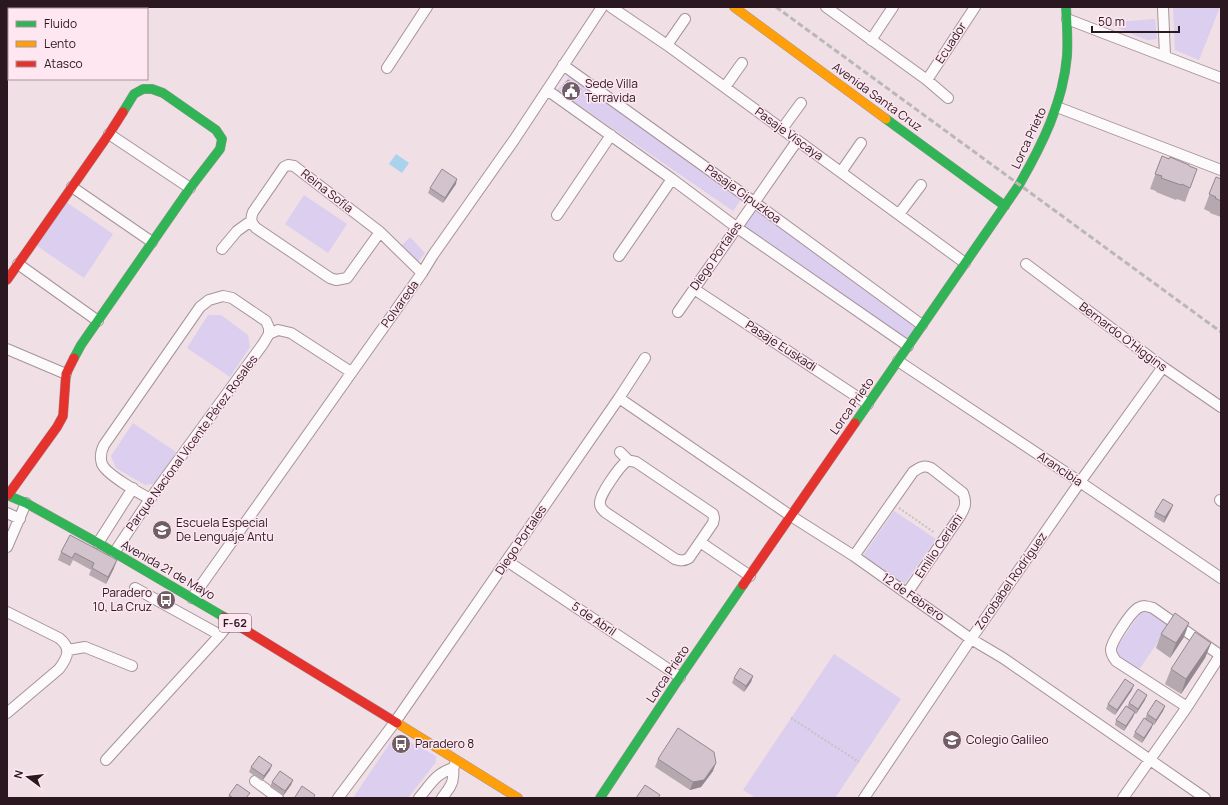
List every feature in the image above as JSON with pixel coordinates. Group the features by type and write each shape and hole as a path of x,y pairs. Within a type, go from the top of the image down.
{"main road":[{"name":"Avenida Santa Cruz","path":"734,7 1005,206"},
{"name":"Lorca Prieto","path":"600,798 680,677 1005,206 1034,161 1057,107 1063,79 1067,57 1066,7"},
{"path":"7,280 109,134 134,94 143,89 152,89 163,92 216,130 222,139 220,149 190,188 82,345 66,374 63,416 57,427 8,495"},
{"name":"Avenida 21 de Mayo","path":"8,495 26,503 98,543 231,620 395,722 455,764"},
{"name":"F-62","path":"455,764 518,798"}],"street":[{"path":"387,68 427,7"},
{"name":"Polvareda","path":"192,598 422,273 514,140 602,7"},
{"name":"Pasaje Viscaya","path":"611,7 667,45 965,263"},
{"path":"826,7 927,80 948,98"},
{"path":"872,40 894,7"},
{"name":"Ecuador","path":"927,80 975,7"},
{"path":"1163,7 1165,56"},
{"path":"667,45 685,19"},
{"path":"1067,19 1221,78"},
{"path":"725,87 742,63"},
{"name":"Pasaje Gipuzkoa","path":"563,66 754,202 922,325"},
{"path":"547,90 672,179 736,227 908,346"},
{"path":"782,129 801,103"},
{"path":"1057,107 1221,170"},
{"path":"109,134 190,188"},
{"path":"557,215 611,135"},
{"name":"Diego Portales","path":"678,312 797,141"},
{"path":"841,172 861,143"},
{"name":"Reina Sofía","path":"222,249 233,236 251,221 253,212 279,174 284,167 290,165 297,167 380,232 422,273"},
{"path":"619,256 672,179"},
{"path":"899,214 921,185"},
{"path":"72,187 152,242"},
{"path":"251,221 256,228 330,278 336,280 347,278 380,232"},
{"path":"18,264 98,321"},
{"name":"Bernardo O'Higgins","path":"1026,264 1162,367 1221,407"},
{"name":"Pasaje Euskadi","path":"694,288 868,404"},
{"path":"150,500 106,470 101,459 101,451 200,307 209,300 223,296 232,298 266,321 269,328 269,334 278,330 291,333 351,372"},
{"name":"Parque Nacional Vicente Pérez Rosales","path":"114,553 150,500 269,334"},
{"path":"7,349 66,374"},
{"name":"Diego Portales","path":"338,798 395,722 619,398 645,358"},
{"name":"Arancibia","path":"898,361 1221,578"},
{"name":"Zorobabel Rodríguez","path":"864,798 971,639 1162,367"},
{"name":"12 de Febrero","path":"619,398 791,516 854,556 971,639 1003,658 1205,798"},
{"path":"620,452 629,461"},
{"path":"629,461 636,462 713,514 713,522 689,558 680,561 675,559 603,510 600,504 601,496 619,468 629,461"},
{"name":"Emilio Ceriani","path":"854,556 913,472 925,466 931,468 963,493 966,504 964,510 907,593"},
{"path":"98,543 133,488"},
{"path":"7,547 26,503"},
{"path":"7,513 20,518"},
{"path":"700,542 750,576"},
{"name":"5 de Abril","path":"507,561 680,677"},
{"path":"135,588 220,635"},
{"path":"1123,798 1186,708 1221,655 1153,608 1147,606 1138,608 1133,612 1114,639 1111,651 1112,656 1186,708"},
{"path":"7,612 59,638 65,642 68,650 66,660 59,669 7,713"},
{"path":"106,760 220,635 231,620"},
{"path":"68,650 85,647 132,666"},
{"path":"419,798 436,777 455,764"},
{"path":"442,798 451,786 455,764"},
{"path":"254,781 278,798"}],"path":[{"path":"891,503 944,540"},
{"path":"791,718 859,762"}],"shaded area":[{"path":"1173,7 1220,7 1199,60 1175,50"},
{"path":"1155,19 1157,39 1147,40 1105,23"},
{"path":"570,76 742,198 733,211 557,90"},
{"path":"304,195 347,224 328,253 285,224"},
{"path":"66,202 113,234 84,278 37,246"},
{"path":"754,202 922,325 908,346 736,227"},
{"path":"410,237 425,253 412,269 395,252"},
{"path":"208,315 221,315 248,335 250,347 230,377 187,348"},
{"path":"133,423 176,452 156,483 145,485 116,468 111,456"},
{"path":"894,511 936,539 903,586 862,557"},
{"path":"1148,611 1169,626 1138,671 1118,655 1117,647 1141,612"},
{"path":"834,654 901,699 835,798 756,798 743,790"},
{"path":"396,734 436,756 436,762 408,798 353,798"}],"water":[{"path":"396,154 409,163 402,173 389,164"}],"building":[{"name":"Sede Villa Terravida","path":"568,80 581,89 576,97 563,87"},
{"path":"1162,156 1169,159 1170,157 1197,169 1190,188 1161,178 1162,176 1155,174"},
{"path":"442,169 457,179 445,198 430,188"},
{"path":"1216,177 1221,179 1221,201 1209,194"},
{"path":"1163,499 1173,505 1165,517 1155,512"},
{"path":"70,535 117,560 108,577 92,568 94,563 75,553 72,558 61,552"},
{"path":"1175,613 1189,623 1176,643 1161,634"},
{"path":"1195,632 1211,643 1186,679 1171,669"},
{"path":"740,668 753,676 746,686 734,678"},
{"path":"1125,679 1134,685 1117,710 1108,704"},
{"path":"1138,689 1147,695 1138,709 1129,703"},
{"path":"1156,700 1165,706 1156,720 1147,714"},
{"path":"1126,706 1135,712 1126,726 1116,720"},
{"path":"1144,718 1153,724 1144,738 1135,732"},
{"path":"678,728 714,752 716,763 704,780 693,782 658,759"},
{"path":"259,756 272,765 264,776 251,767"},
{"path":"280,771 293,780 285,791 272,782"},
{"path":"237,784 250,793 246,798 233,798 229,795"},
{"path":"645,785 660,795 658,798 636,798"},
{"path":"302,786 315,795 313,798 295,797"}],"railway":[{"path":"776,7 1221,332"}],"traffic: fast":[{"path":"855,423 1019,185 1036,155 1056,107 1065,73 1067,56 1066,7"},
{"path":"74,358 81,345 190,188 220,149 222,139 216,130 163,93 152,89 143,89 134,94 123,112"},
{"path":"886,119 1005,206"},
{"path":"7,495 26,503 98,543 224,617"},
{"path":"600,798 743,585"}],"traffic: slow":[{"path":"734,7 886,119"},
{"path":"397,723 518,798"}],"traffic: jam":[{"path":"7,280 123,112"},
{"path":"8,495 57,427 63,416 66,374 74,358"},
{"path":"743,585 855,423"},
{"path":"224,617 397,723"}],"place":[{"name":"Sede Villa Terravida","path":"571,91"},
{"name":"Escuela Especial De Lenguaje Antu","path":"162,530"},
{"name":"Paradero 10, La Cruz","path":"166,600"},
{"name":"Colegio Galileo","path":"952,740"},
{"name":"Paradero 8","path":"401,744"}]}
